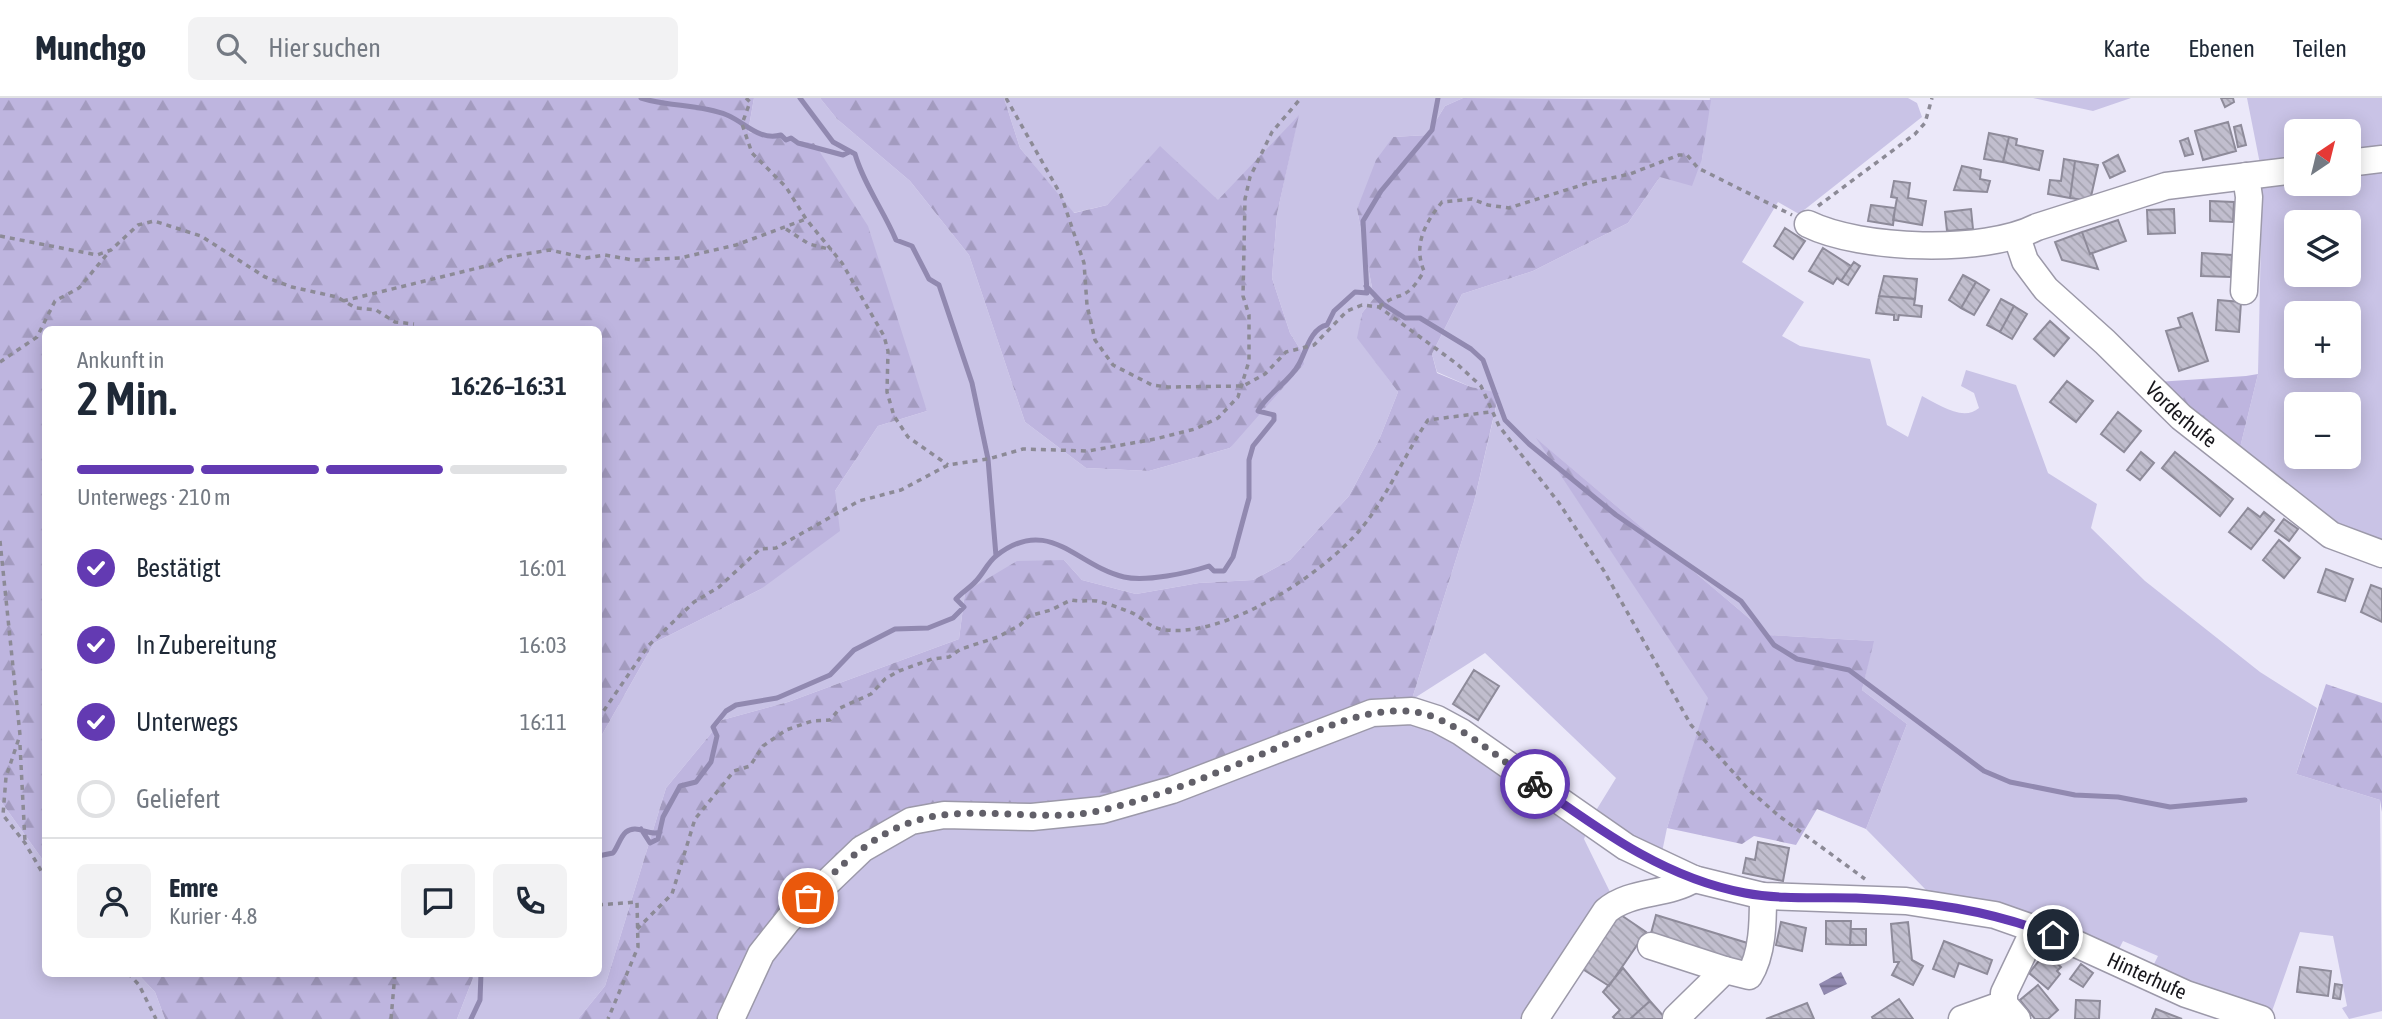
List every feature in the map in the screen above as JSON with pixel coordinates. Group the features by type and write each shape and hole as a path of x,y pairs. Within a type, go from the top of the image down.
{"street":[{"path":"2361,161 2382,159"},
{"path":"1808,224 1826,233 1912,244 1958,246 2017,237 2037,227 2143,191 2284,171"},
{"path":"2244,291 2249,197 2246,176"},
{"name":"Vorderhufe","path":"2017,237 2025,261 2046,289 2105,342 2181,417 2331,535 2382,554"},
{"name":"Hinterhufe","path":"731,1019 761,954 788,920 843,865 895,828 944,815 1032,817 1102,810 1172,790 1372,713 1412,711 1437,719 1461,732 1626,847 1694,879 1763,896 1886,899 1962,908 2035,928 2186,994 2261,1019"},
{"path":"1535,1019 1606,911 1618,901 1680,888 1694,879"},
{"path":"1651,946 1749,975 1755,968 1763,916 1763,896"},
{"path":"1962,1019 2011,1012 2009,981 2035,928"},
{"path":"1676,1018 1726,970"}],"path":[{"path":"747,98 750,102 742,124 748,132 745,139 752,153 786,187 806,219 832,250 884,336 888,351 887,392 894,416 908,438 948,465"},
{"path":"1006,98 1061,195 1084,263 1087,305 1095,340 1102,353 1113,365 1152,385 1196,388 1244,386"},
{"path":"1244,386 1250,337 1249,315 1243,296 1245,198 1261,151 1272,132 1301,98"},
{"path":"1379,307 1409,294 1424,271 1418,257 1424,229 1442,202 1472,198 1488,205 1509,208 1588,183 1630,174 1679,155 1686,155 1698,167 1808,224 1816,207 1915,134 1925,123 1932,98"},
{"path":"343,301 466,271 507,257 550,250 586,258 605,255 633,260 680,258 736,245 806,219"},
{"path":"42,326 55,301 79,288 111,250 138,226 154,221 201,236 265,277 343,301 356,308 376,310 395,322 414,324"},
{"path":"784,229 796,233 809,244 832,250"},
{"path":"0,236 97,255 111,250"},
{"path":"602,713 648,646 694,602 719,587 749,556 760,549 776,548 859,501 901,490 948,465 988,459 1023,449 1088,451 1195,429 1218,418 1244,386 1265,374 1286,352 1314,345 1347,311 1362,305 1379,307 1457,364 1481,386 1490,412 1559,503 1604,571 1691,725 1748,789 1779,816 1876,887 1886,899"},
{"path":"0,362 37,337 42,327"},
{"path":"638,929 672,894 695,819 734,772 750,766 763,746 786,730 812,721 830,720 840,708 871,694 885,679 899,671 932,659 949,657 961,649 998,637 1020,625 1029,616 1051,610 1071,600 1084,603 1101,602 1109,607 1130,611 1140,621 1159,629 1191,629 1268,602 1306,578 1347,543 1370,517 1428,420 1490,412"},
{"path":"0,541 20,739 25,843"},
{"path":"20,739 6,777 3,815 25,843 42,872"},
{"path":"0,777 6,777"},
{"path":"602,905 637,902 638,947 608,1019"},
{"path":"132,977 139,985 156,1019"},
{"path":"391,1019 395,977"}],"shaded area":[{"path":"754,98 820,98 837,119 910,181 969,255 1025,422 1086,468 1149,471 1230,448 1300,349 1290,333 1272,278 1277,214 1298,117 1218,201 1160,147 1107,205 1073,213 1020,148 1004,98 1463,98 1445,106 1427,135 1393,137 1357,209 1374,298 1362,313 1358,338 1398,392 1379,440 1349,496 1290,560 1253,580 1199,583 1136,594 1082,580 1064,560 965,592 959,639 788,702 722,720 666,788 605,986 578,1019 457,1019 473,977 602,977 602,735 654,643 761,589 835,491 878,426 927,411 814,143 748,132"},
{"path":"1710,98 1908,98 1917,103 1922,117 1799,214 1778,202 1742,262 1804,302 1782,336 1800,346 1870,359 1887,425 1908,437 1922,396 1958,412 1973,412 1979,408 1974,393 1961,386 1966,370 2016,385 2048,473 2097,504 2091,528 2145,581 2260,672 2317,708 2296,774 2380,800 2382,1011 2349,1019 2342,1008 2347,1006 2333,936 2300,932 2271,1014 2151,970 2158,956 2123,941 2117,953 1929,893 1866,829 1907,724 1862,690 1873,641 1769,635 1538,440 1709,698 1667,828 1661,857 1592,818 1584,839 1611,894 1531,1019 728,1019 751,960 878,826 1412,699 1474,502 1499,394 1471,387 1437,372 1432,354 1462,294 1533,271 1628,223 1660,177 1702,159","holes":["1485,653 1616,778 1592,817 1413,699"]},
{"path":"2033,98 2131,98 2093,111"},
{"path":"2247,98 2382,98 2382,154 2361,157 2361,119 2284,119 2284,166 2261,169"},
{"path":"2382,166 2382,552 2351,540 2238,456 2258,374 2262,193 2256,183 2284,177 2284,196 2361,196 2361,168"},
{"path":"0,800 42,859 42,977 141,977 155,992 165,1019 0,1019"},
{"path":"1841,972 1847,984 1824,995 1819,984"}],"green space":[{"path":"0,98 754,98 748,132 814,143 868,226 927,411 878,426 835,491 840,531 761,589 654,643 602,735 602,326 42,326 42,859 0,800"},
{"path":"820,98 1004,98 1020,148 1074,213 1107,205 1160,146 1218,200 1299,115 1277,214 1272,278 1290,333 1300,349 1304,364 1230,448 1149,471 1086,468 1025,422 969,255 910,181 837,119"},
{"path":"1463,98 1711,100 1702,159 1692,186 1660,177 1628,223 1533,271 1462,294 1432,354 1437,373 1471,387 1499,393 1474,502 1412,699 1091,805 942,808 806,890 728,1019 578,1019 605,986 666,788 722,720 788,702 959,639 965,592 1017,561 1064,560 1082,580 1136,594 1199,583 1253,580 1290,560 1349,496 1379,440 1398,392 1357,338 1362,313 1374,298 1357,209 1376,160 1393,137 1427,135 1445,106"},
{"path":"2258,374 2238,456 2157,382 2246,376"},
{"path":"1536,438 1769,635 1874,641 1862,690 1907,724 1866,829 1817,809 1796,845 1754,836 1742,844 1667,828 1708,698"},
{"path":"2326,684 2382,703 2382,812 2380,800 2296,774"},
{"path":"141,977 473,977 457,1019 165,1019 155,992"}],"building":[{"path":"2221,98 2233,98 2234,102 2225,107"},
{"path":"2228,122 2236,151 2203,160 2195,131"},
{"path":"2241,125 2246,145 2238,147 2234,127"},
{"path":"1989,133 2009,137 2003,162 1984,159"},
{"path":"2009,137 2017,139 2016,145 2043,151 2039,170 2003,162"},
{"path":"2188,138 2193,154 2185,156 2180,141"},
{"path":"2118,155 2125,171 2110,178 2103,163"},
{"path":"2064,159 2075,161 2070,198 2048,194 2050,180 2061,181"},
{"path":"2075,161 2098,165 2090,201 2070,198"},
{"path":"1962,166 1981,170 1980,179 1990,181 1987,192 1954,190"},
{"path":"1894,181 1910,183 1908,198 1926,201 1922,225 1893,220 1897,198 1891,197"},
{"path":"2210,201 2234,202 2233,222 2210,221"},
{"path":"1871,205 1895,208 1893,225 1868,221"},
{"path":"1971,209 1973,229 1947,231 1945,212"},
{"path":"2174,209 2175,233 2148,234 2147,210"},
{"path":"2118,220 2126,241 2090,254 2082,232"},
{"path":"1785,228 1805,241 1793,259 1774,246"},
{"path":"2082,232 2098,269 2062,260 2055,242"},
{"path":"1823,248 1851,266 1841,281 1837,278 1833,284 1809,271"},
{"path":"2202,253 2232,255 2231,277 2201,276"},
{"path":"1854,262 1860,266 1848,285 1841,281"},
{"path":"1963,275 1976,282 1961,308 1949,300"},
{"path":"1884,276 1917,279 1915,299 1879,296"},
{"path":"1976,282 1989,290 1974,315 1961,308"},
{"path":"1879,296 1915,299 1914,305 1922,306 1921,317 1899,315 1898,320 1894,320 1894,315 1876,313"},
{"path":"2001,299 2014,306 2000,332 1987,325"},
{"path":"2218,300 2241,302 2239,332 2216,330"},
{"path":"2014,306 2027,314 2012,339 2000,332"},
{"path":"2192,313 2208,361 2179,371 2166,331 2181,327 2178,318"},
{"path":"2050,321 2069,338 2054,356 2034,339"},
{"path":"2067,381 2093,401 2076,422 2050,402"},
{"path":"2118,412 2141,431 2124,452 2101,434"},
{"path":"2141,452 2154,463 2140,480 2127,470"},
{"path":"2175,452 2233,499 2220,516 2162,468"},
{"path":"2248,508 2260,517 2264,512 2274,520 2251,549 2229,532"},
{"path":"2284,519 2298,529 2289,541 2275,531"},
{"path":"2279,540 2300,558 2284,578 2263,560"},
{"path":"2326,569 2353,579 2345,601 2318,592"},
{"path":"2371,585 2382,589 2382,622 2361,612"},
{"path":"1474,670 1499,686 1478,720 1453,704"},
{"path":"1758,842 1789,848 1783,881 1743,873 1746,858 1755,860"},
{"path":"1618,913 1646,932 1609,986 1581,968"},
{"path":"1656,915 1754,945 1747,967 1650,937"},
{"path":"1826,921 1851,921 1850,945 1826,944"},
{"path":"1781,922 1806,928 1802,951 1776,945"},
{"path":"1908,922 1912,960 1923,966 1913,985 1892,975 1899,962 1894,962 1891,924"},
{"path":"1851,929 1866,929 1866,945 1850,945"},
{"path":"1944,941 1992,960 1987,974 1959,963 1954,977 1933,969"},
{"path":"2042,957 2046,961 2049,957 2061,967 2057,971 2060,974 2048,989 2029,973"},
{"path":"2081,964 2093,973 2083,987 2070,979"},
{"path":"2300,967 2331,971 2328,996 2297,992"},
{"path":"1623,968 1650,1001 1630,1019 1615,1019 1613,1017 1620,1010 1603,992"},
{"path":"2335,984 2342,985 2340,999 2333,998"},
{"path":"2038,985 2058,1010 2048,1019 2035,1019 2020,1000"},
{"path":"1899,999 1913,1019 1873,1019 1872,1017"},
{"path":"2076,1000 2100,1001 2099,1019 2075,1019"},
{"path":"1650,1001 1666,1019 1630,1019"},
{"path":"1807,1003 1814,1019 1766,1019"},
{"path":"2156,1009 2182,1019 2152,1019"}],"waterway":[{"path":"641,98 716,111 766,136 781,135 786,140 791,138 798,143 843,155 849,152"},
{"path":"800,98 833,142 855,154 896,240 912,246 929,279 939,285 972,383 988,459 996,556"},
{"path":"641,829 650,843 658,839 663,817 680,786 696,782 711,762 717,736 713,727 726,711 736,705 777,698 830,675 854,650 895,629 928,628 953,618 964,607 956,599 976,581 996,556 1015,544 1032,540 1047,541 1124,577 1167,576 1209,566 1214,571 1224,571 1233,557 1249,498 1249,460 1253,446 1274,420 1274,415 1258,411 1295,371 1313,335 1327,325 1334,311 1355,292 1367,293 1363,221 1381,191 1432,130 1438,98"},
{"path":"1366,286 1383,304 1405,318 1420,318 1471,349 1483,360 1505,420 1529,444 1616,515 1741,601 1774,645 1797,659 1849,670 1984,771 2010,782 2075,795 2118,797 2170,807 2245,800"},
{"path":"602,855 613,853 624,834 630,830 660,832"},
{"path":"471,1019 480,1000 481,977"}],"way so far":[{"path":"808,898 862,849 911,821 944,815 1032,817 1102,810 1172,790 1352,718 1372,713 1412,711 1437,719 1461,732 1535,784"}],"route":[{"path":"1535,784 1626,847 1694,879 1763,896 1863,898 1962,908 2015,920 2053,935"}]}
